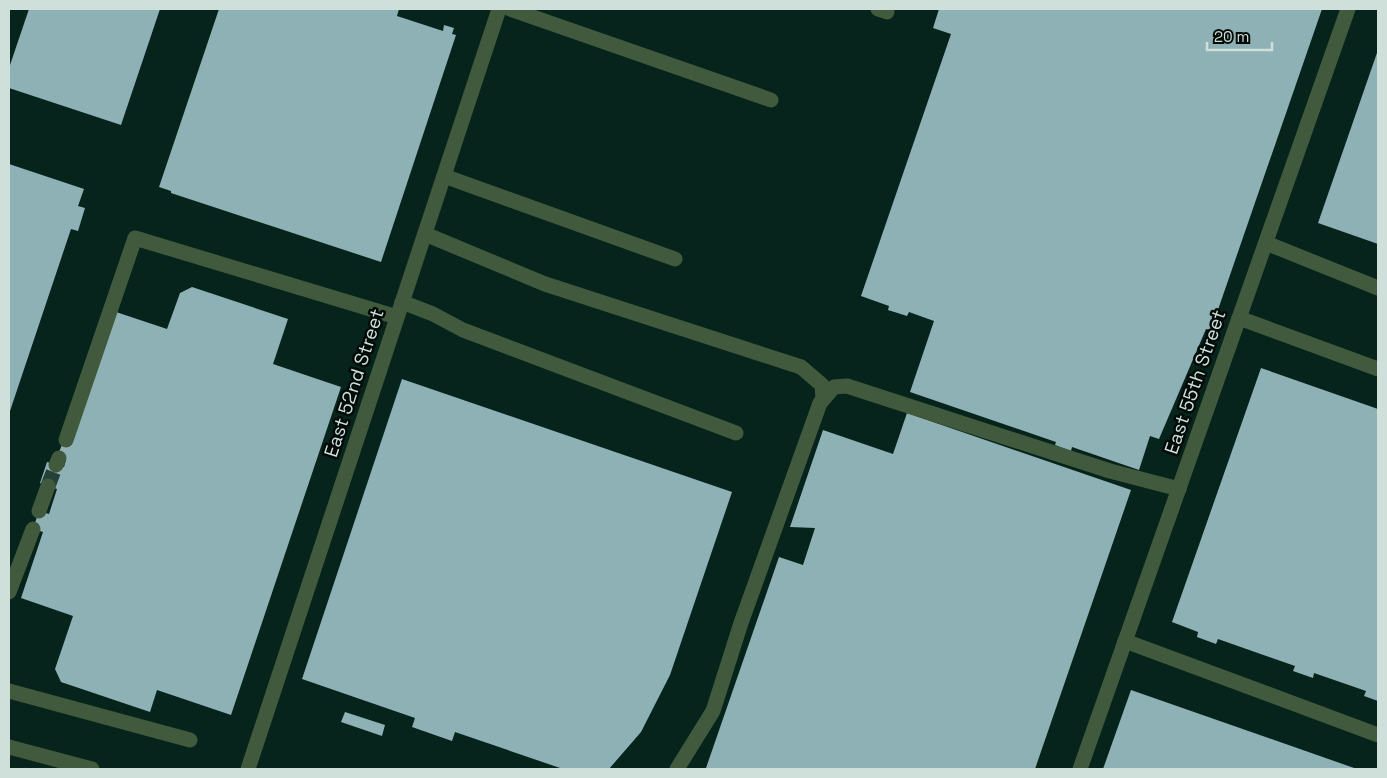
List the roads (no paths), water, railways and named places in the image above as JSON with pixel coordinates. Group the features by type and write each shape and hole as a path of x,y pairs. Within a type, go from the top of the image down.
{"street":[{"name":"East 52nd Street","path":"248,769 499,9"},
{"path":"510,9 771,100"},
{"name":"East 55th Street","path":"1080,769 1348,9"},
{"path":"444,176 675,259"},
{"path":"425,234 545,284 801,367 822,385 823,399"},
{"path":"66,440 135,238 397,317"},
{"path":"1266,243 1378,288"},
{"path":"402,302 433,314 463,330 736,433"},
{"path":"1239,318 1378,369"},
{"path":"677,769 714,711 741,622 820,403 834,387 847,386 1110,471 1179,489"},
{"path":"39,511 48,486"},
{"path":"9,592 33,529"},
{"path":"1126,641 1378,735"},
{"path":"9,692 190,740"},
{"path":"9,747 92,769"}],"tunnel":[{"path":"48,486 56,465"}]}
